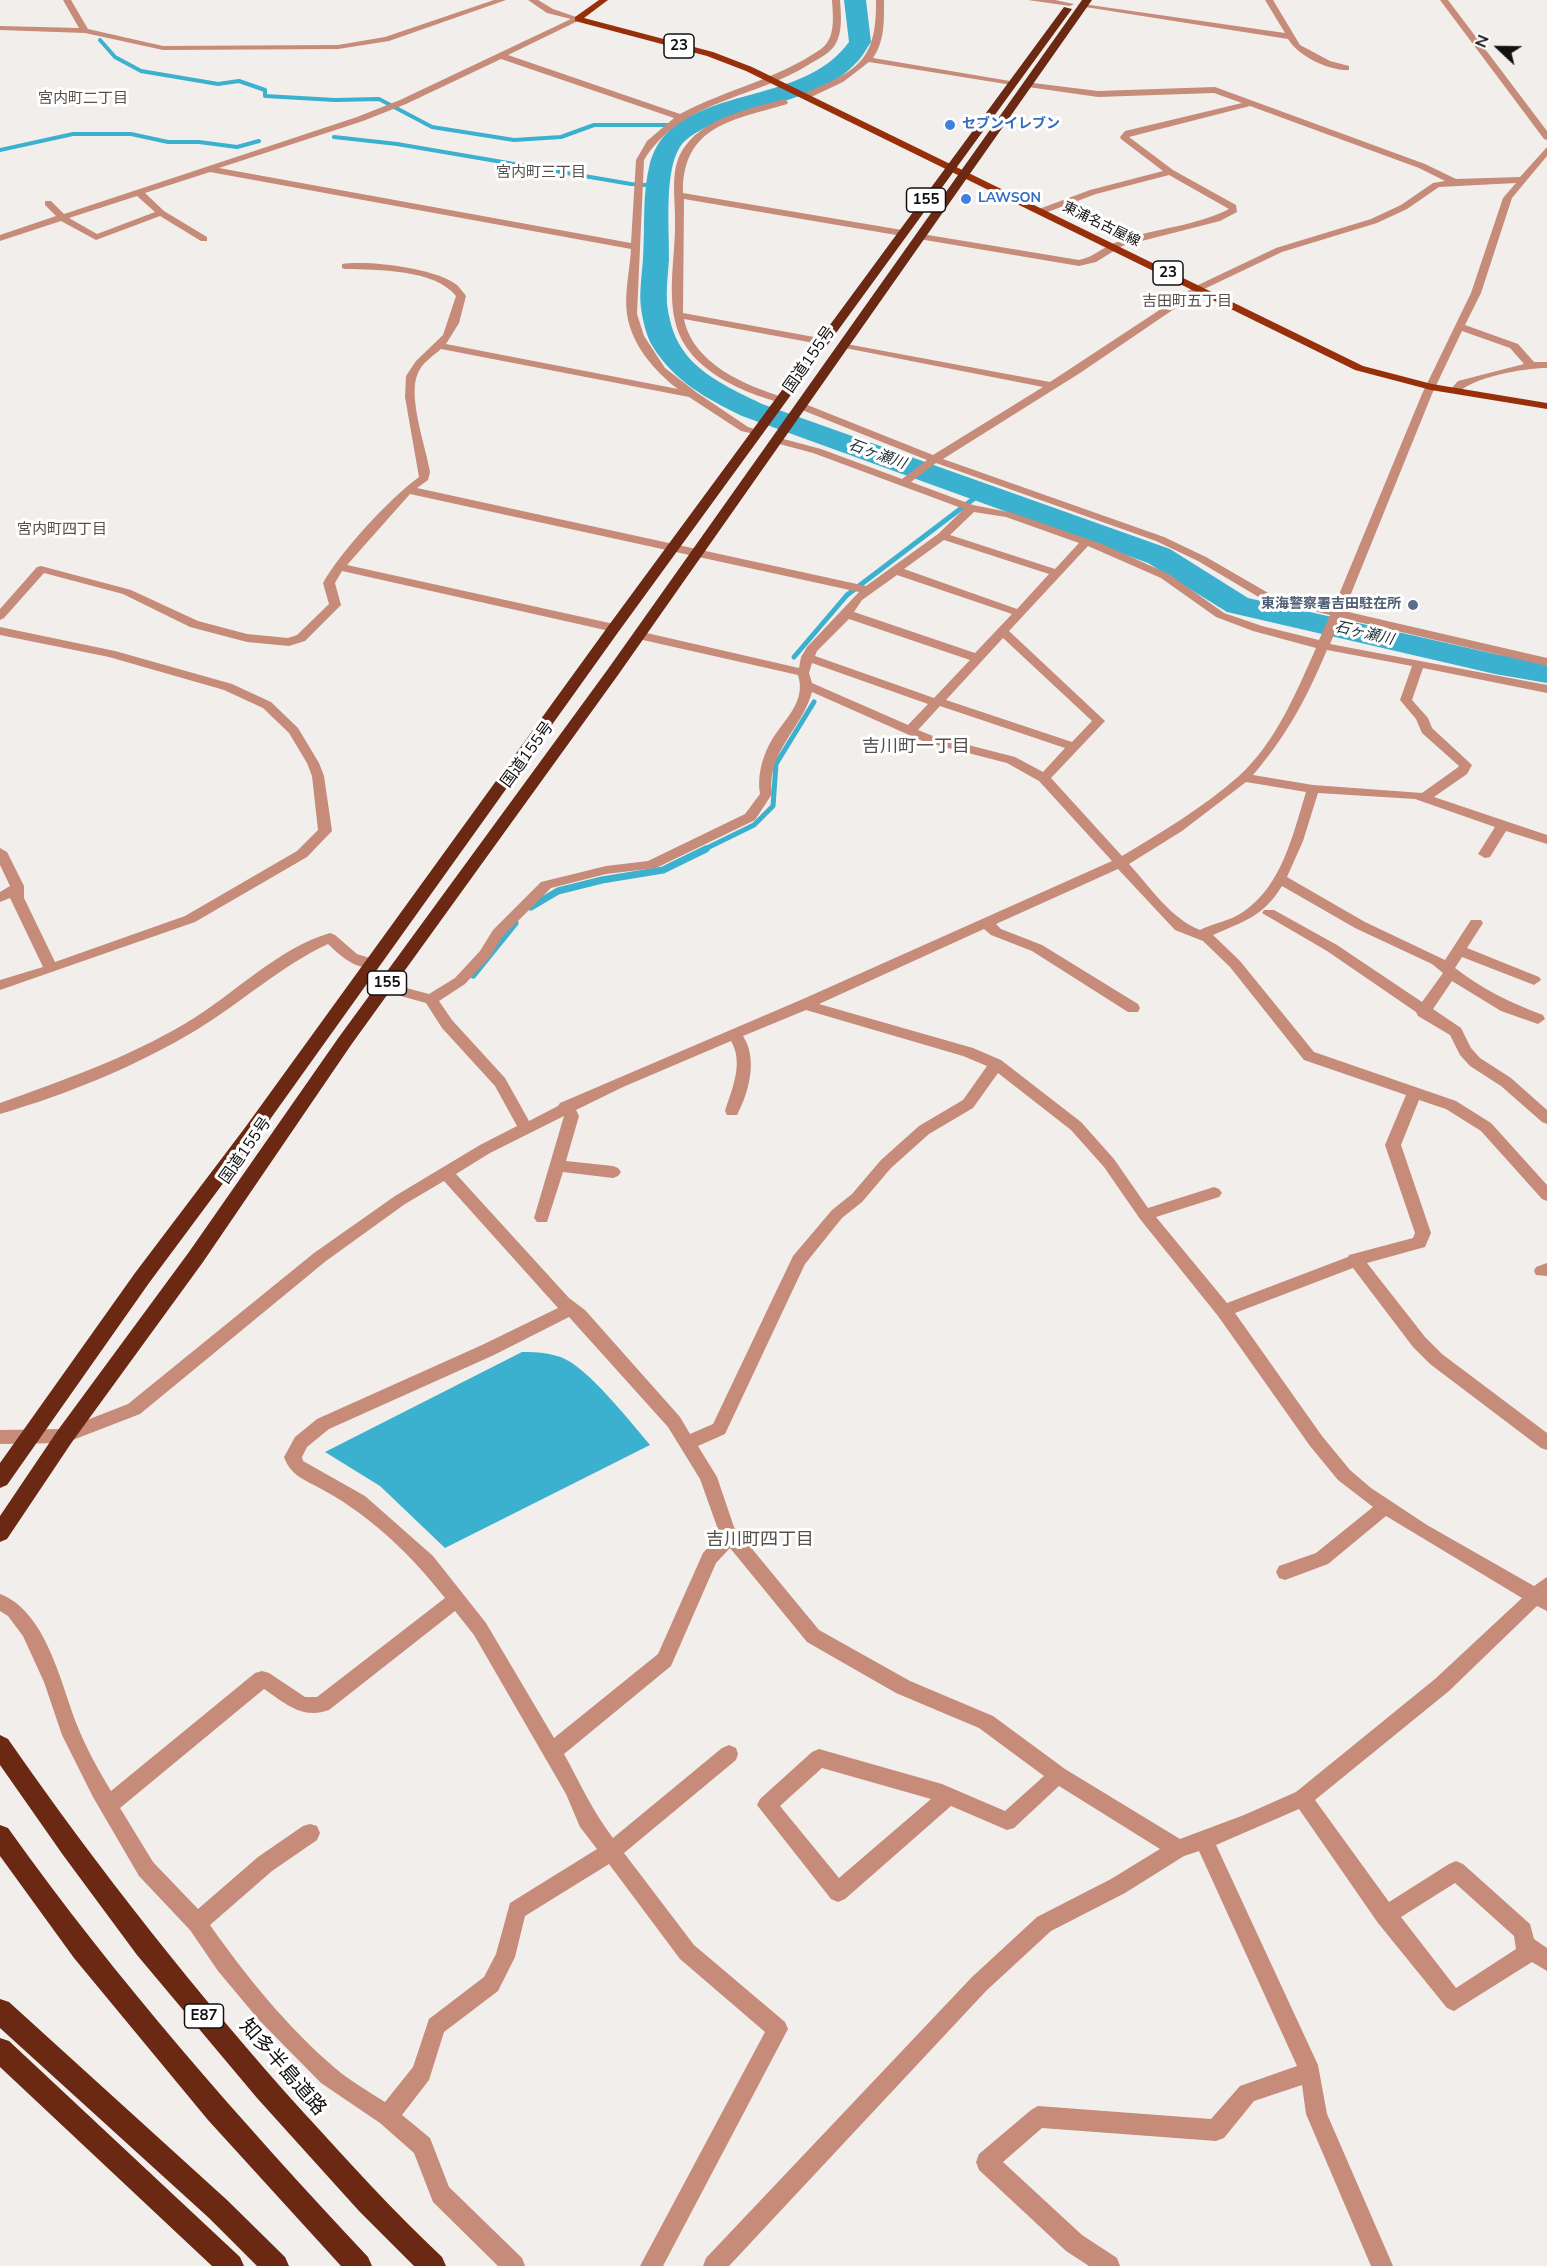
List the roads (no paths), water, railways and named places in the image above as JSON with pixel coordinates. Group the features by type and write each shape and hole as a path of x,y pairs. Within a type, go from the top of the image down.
{"highway":[{"name":"国道155号","path":"0,1479 371,963 1012,82 1079,3"},
{"name":"国道155号","path":"0,1533 65,1436 196,1257 384,987 922,237 1028,84 1079,3"},
{"name":"知多半島道路","path":"0,1746 52,1823 137,1936 248,2069 398,2234 433,2266"},
{"path":"0,1836 101,1973 199,2092 359,2266"},
{"path":"0,2011 218,2209 276,2266"},
{"path":"0,2050 231,2266"}],"main road":[{"path":"578,19 604,0"},
{"name":"東浦名古屋線","path":"578,19 710,54 776,81 1343,361 1377,373 1431,387 1547,406"}],"street":[{"path":"67,0 85,31"},
{"path":"0,28 85,31 154,48 338,47 386,39 502,0"},
{"path":"532,0 550,11 578,19"},
{"path":"760,431 745,429 692,395 660,369 636,331 632,314 640,160 651,141 679,117 776,81 831,46 837,28 836,0"},
{"path":"805,95 856,71 870,60 882,19 880,0"},
{"path":"1032,0 1079,3 1292,37"},
{"path":"1269,0 1297,47 1327,63 1346,68"},
{"path":"1444,0 1547,137"},
{"path":"3,235 139,193 403,102 578,19"},
{"path":"499,55 679,117"},
{"path":"870,60 1012,82"},
{"path":"1028,84 1098,94 1215,90 1422,166 1454,182"},
{"path":"781,400 727,378 713,368 687,338 679,315 679,195 681,162 694,141 722,124 784,102"},
{"path":"922,237 1079,263 1093,260 1119,244 1217,219 1234,210 1170,172 1124,137 1128,133 1251,103"},
{"path":"0,1437 65,1436 134,1408 320,1257 400,1200 525,1127 1122,862 1177,828 1244,778 1285,726 1297,705 1431,387 1488,262 1508,198 1547,150"},
{"path":"210,169 635,247"},
{"path":"1042,211 1093,192 1170,172"},
{"path":"903,483 935,459 1199,288 1279,250 1374,221 1404,207 1436,185 1454,182 1521,180"},
{"path":"139,193 161,213 204,239"},
{"path":"679,195 902,233"},
{"path":"48,203 63,218 96,237 161,213"},
{"path":"0,616 41,569 141,596 194,624 247,638 289,642 301,638 335,605 329,583 340,567 403,494 424,478 425,472 413,414 410,379 426,354 440,346 456,320 461,296 459,292 440,280 416,272 345,266"},
{"path":"679,315 825,342"},
{"path":"1460,327 1514,346 1531,365"},
{"path":"844,345 1051,386"},
{"path":"440,346 692,395"},
{"path":"1454,391 1462,383 1531,365 1547,365"},
{"path":"801,407 935,459 1180,548 1266,597 1547,662"},
{"path":"778,438 971,508 994,510 1085,543 1165,576 1219,615 1253,627 1322,645 1517,685 1547,689"},
{"path":"409,490 867,590"},
{"path":"431,999 460,981 485,954 498,933 546,885 606,870 651,866 750,817 766,794 764,780 776,744 800,710 807,657 848,614 858,598 942,536 971,508"},
{"path":"942,536 1057,573"},
{"path":"910,731 1085,543"},
{"path":"340,567 614,628"},
{"path":"895,570 1019,613"},
{"path":"848,614 977,658"},
{"path":"0,631 111,654 228,687 267,705 294,731 318,776 325,831 302,855 190,919 0,985"},
{"path":"1002,632 1011,637 1099,721 1044,778"},
{"path":"638,635 805,679 929,739 1011,760 1044,778 1171,919 1180,927 1208,938 1235,964 1309,1056 1451,1105 1486,1127 1547,1195"},
{"path":"807,657 1074,747"},
{"path":"1419,664 1406,700 1422,718 1426,730 1466,765 1462,771 1423,798"},
{"path":"1244,778 1313,789 1423,798 1547,840"},
{"path":"1201,935 1246,916 1280,879 1313,789"},
{"path":"1485,854 1503,825"},
{"path":"0,852 17,886 16,891 51,969"},
{"path":"1280,879 1346,917 1449,970 1468,986 1497,1002 1538,1019"},
{"path":"0,897 16,891"},
{"path":"1269,913 1332,948 1423,1012 1456,1032 1465,1051 1475,1062 1506,1082 1547,1118"},
{"path":"986,923 996,932 1037,948 1132,1008"},
{"path":"1423,1012 1476,924"},
{"path":"0,1109 122,1064 195,1025 305,948 330,938 352,958 371,963"},
{"path":"1459,950 1534,980"},
{"path":"384,987 431,999 447,1024 500,1082 525,1127"},
{"path":"714,2266 979,1984 1044,1924 1118,1886 1178,1849 1204,1841 1303,1798 1442,1685 1543,1595 1421,1530 1365,1493 1344,1475 1316,1442 1224,1311 1145,1215 1109,1163 1076,1126 996,1064 968,1052 812,1007 808,1003"},
{"path":"732,1111 743,1080 744,1064 739,1038 734,1034"},
{"path":"687,1443 719,1429 799,1260 805,1252 837,1214 857,1198 886,1164 924,1130 968,1104 996,1064"},
{"path":"1224,1311 1272,1289 1355,1259 1419,1243 1423,1233 1393,1145 1415,1092"},
{"path":"542,1218 572,1116 566,1107"},
{"path":"557,1166 613,1172"},
{"path":"446,1173 570,1309 633,1374 674,1422 708,1477 730,1536 813,1635 903,1687 986,1722 1058,1775 1178,1849"},
{"path":"1145,1215 1214,1193"},
{"path":"1355,1259 1419,1342 1436,1359 1547,1443"},
{"path":"570,1309 488,1350 322,1424 301,1442 293,1457 297,1466 359,1501 427,1561 480,1629 573,1788 586,1820 687,1952 778,2029 651,2266"},
{"path":"1285,1572 1322,1559 1378,1514 1384,1505"},
{"path":"552,1752 665,1660 709,1558 730,1536"},
{"path":"109,1805 262,1679 274,1683 299,1704 314,1707 322,1704 456,1600"},
{"path":"0,1602 14,1610 30,1631 53,1682 69,1729 146,1869 197,1923 225,1964 266,2013 328,2076 387,2116 422,2146 441,2194 514,2266"},
{"path":"387,2116 422,2073 436,2026 491,1984 505,1958 517,1910 611,1851 729,1754"},
{"path":"948,1796 838,1892 767,1805 819,1758 948,1796 1007,1821 1058,1775"},
{"path":"1303,1798 1334,1846 1385,1916 1454,2001 1527,1954 1523,1930 1456,1871 1385,1916"},
{"path":"197,1923 265,1864 310,1833"},
{"path":"1204,1841 1311,2072 1317,2115 1382,2266"},
{"path":"1525,1944 1547,1962"},
{"path":"1109,2266 1074,2243 987,2162 1038,2117 1216,2130 1247,2093 1311,2072"}],"water":[{"path":"522,1352 554,1355 582,1370 650,1445 445,1548 380,1486 325,1452"}],"waterway":[{"name":"石ヶ瀬川","path":"855,0 860,42 848,59 829,73 805,85 698,123 678,135 665,153 659,176 657,198 654,307 664,342 683,367 704,384 752,410 1159,556 1238,605 1495,664 1547,673"},
{"path":"100,40 115,57 141,71 218,84 239,81 265,90 265,96 335,100 379,99 432,127 514,140 561,137 594,125 693,125"},
{"path":"0,150 73,134 131,134 168,142 199,142 237,147 259,141"},
{"path":"334,137 397,144 631,184 659,186"},
{"path":"794,657 847,595 980,494"},
{"path":"703,850 754,825 773,806 776,764 814,702"},
{"path":"531,907 558,891 602,880 663,870 706,849"},
{"path":"473,975 515,923"}],"place":[{"name":"セブンイレブン","path":"950,125"},
{"name":"LAWSON","path":"966,199"},
{"name":"東海警察署吉田駐在所","path":"1413,605"}],"district":[{"name":"宮内町二丁目","path":"83,99"},
{"name":"宮内町三丁目","path":"541,173"},
{"name":"吉田町五丁目","path":"1187,302"},
{"name":"宮内町四丁目","path":"62,530"},
{"name":"吉川町一丁目","path":"916,748"},
{"name":"吉川町四丁目","path":"760,1541"}]}
